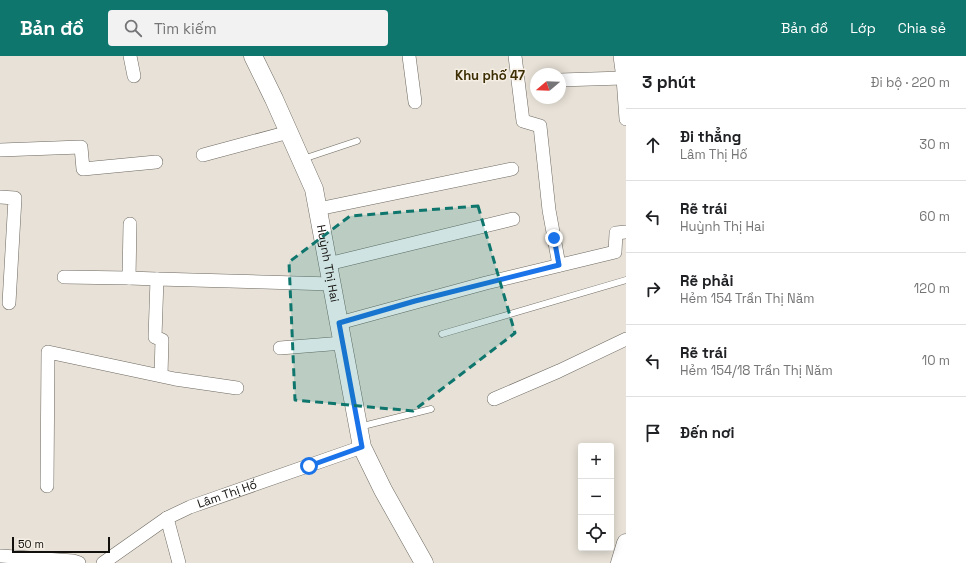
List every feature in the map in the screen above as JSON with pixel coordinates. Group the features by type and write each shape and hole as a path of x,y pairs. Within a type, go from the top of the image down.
{"street":[{"path":"130,56 134,76"},
{"name":"Huỳnh Thị Hai","path":"252,56 289,132 314,189 362,447 383,490 424,563"},
{"path":"409,56 415,102"},
{"path":"515,56 523,121 540,126 549,210 559,265"},
{"path":"620,56 624,78 626,119"},
{"path":"566,80 624,78"},
{"path":"203,154 289,132"},
{"path":"0,150 81,147 83,169 156,162"},
{"path":"318,209 512,169"},
{"path":"0,197 15,198 9,303"},
{"path":"328,264 513,219"},
{"path":"129,278 130,224"},
{"path":"339,323 415,301 615,252 616,233 626,232"},
{"path":"64,277 332,284"},
{"path":"157,279 155,338 162,340 161,375"},
{"path":"494,400 626,339"},
{"path":"280,348 343,343"},
{"path":"47,486 48,352 175,379 237,388"},
{"name":"Lâm Thị Hố","path":"104,563 167,518 190,507 362,447"},
{"path":"167,518 179,563"},
{"path":"620,563 626,543"},
{"path":"1,556 73,561 80,563"}],"lane":[{"path":"301,160 357,141"},
{"path":"442,334 626,280"},
{"path":"358,427 431,409"}],"highlighted area":[{"path":"478,206 515,333 413,411 295,400 289,262 350,216"}],"district":[{"name":"Khu phố 47","path":"490,75"}],"route":[{"path":"309,466 362,447 339,323 415,301 559,265 554,238"}]}
